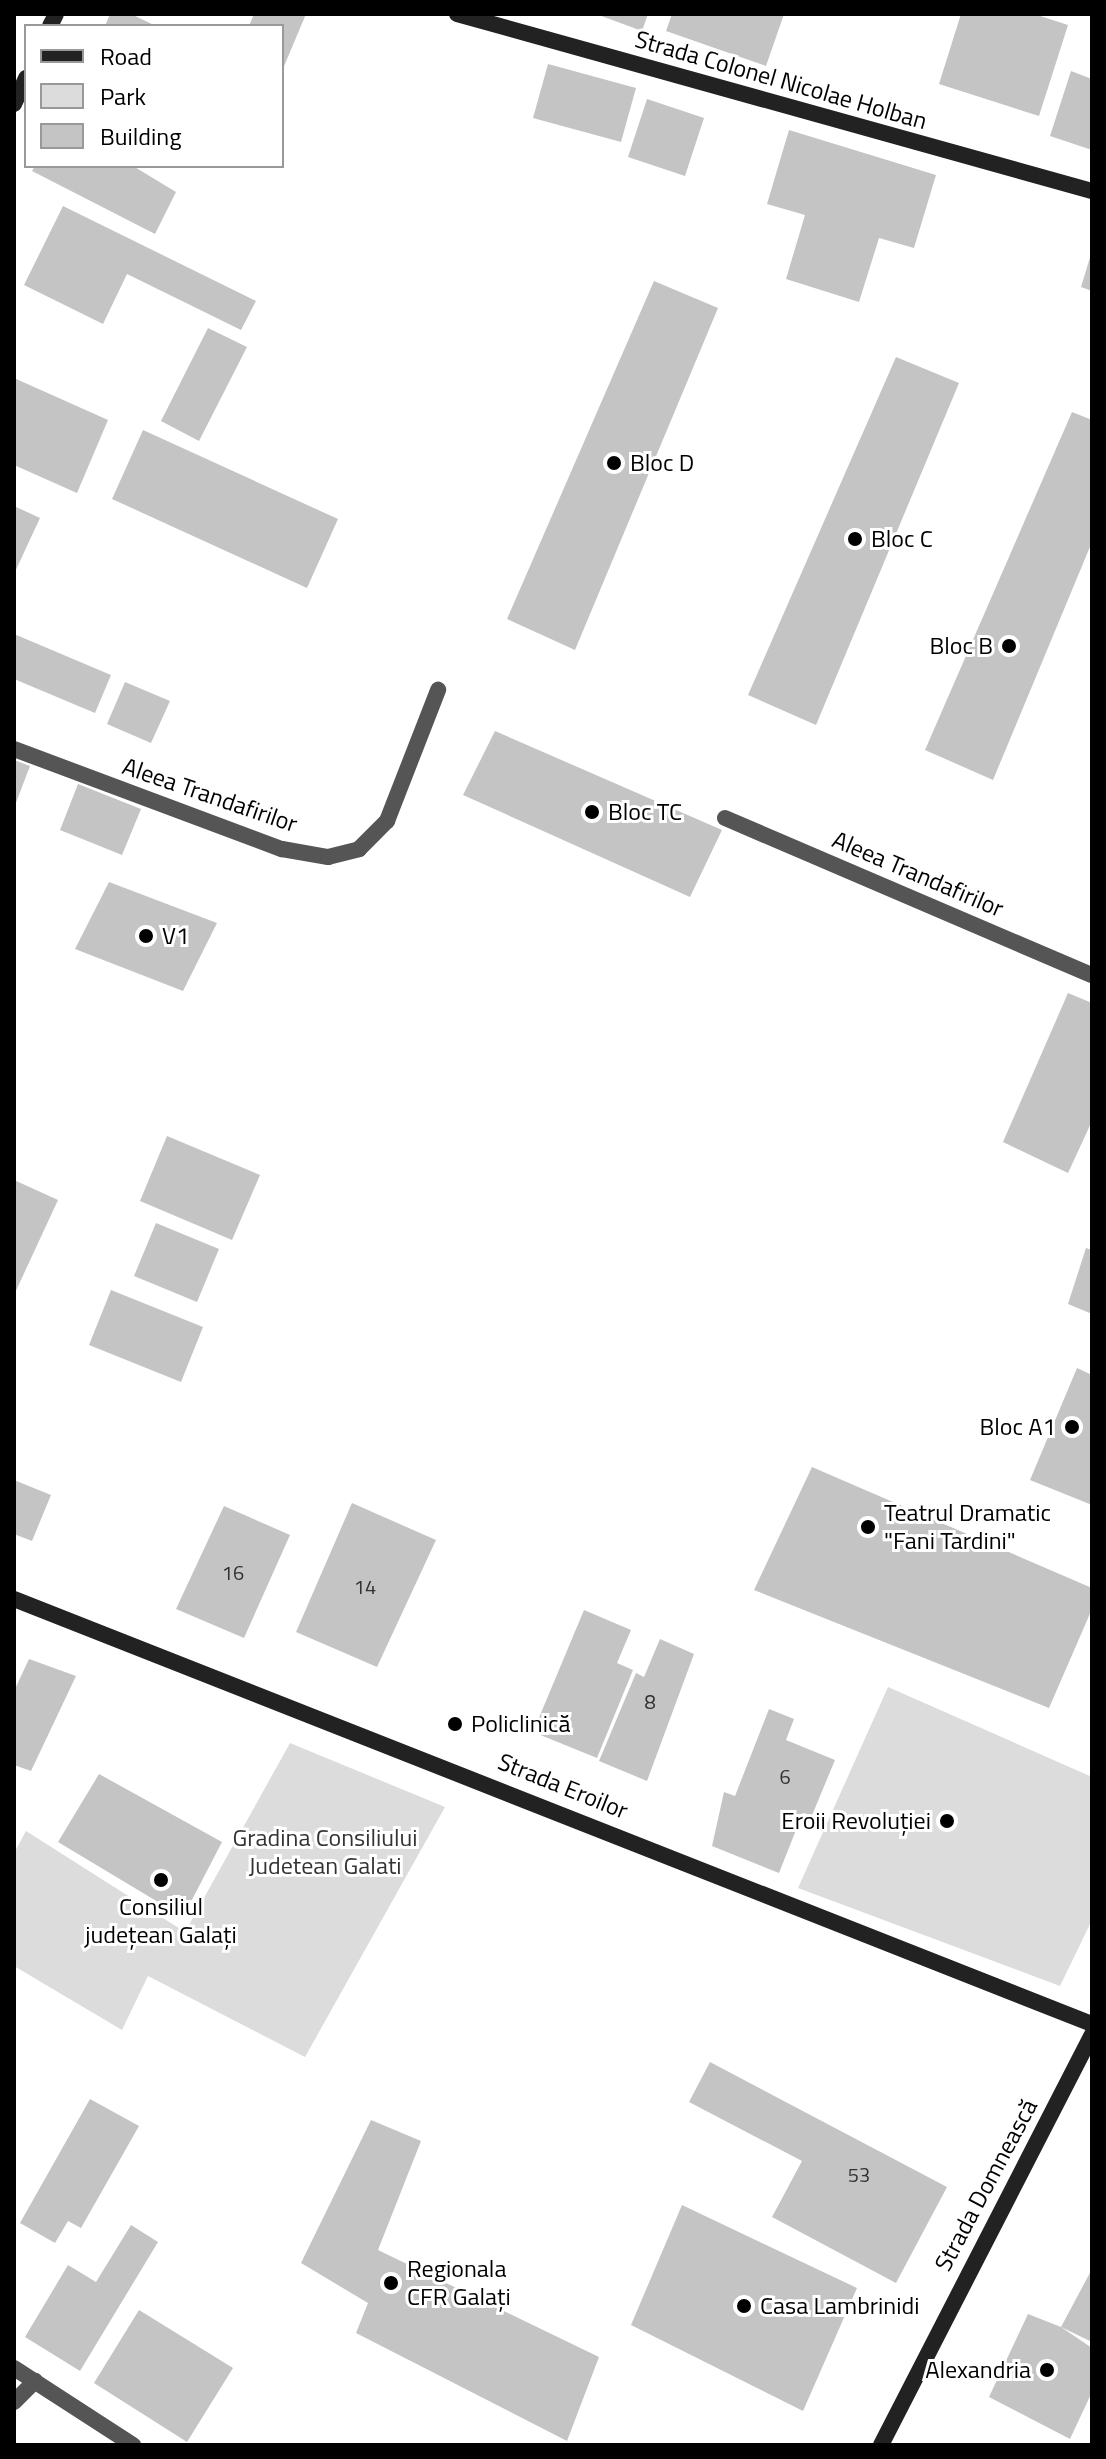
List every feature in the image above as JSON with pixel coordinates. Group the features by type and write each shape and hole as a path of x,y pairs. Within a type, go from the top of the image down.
{"street":[{"name":"Strada Colonel Nicolae Holban","path":"457,14 1092,191"},
{"path":"15,101 24,82"},
{"name":"Aleea Trandafirilor","path":"14,749 282,849 328,857 359,849 387,821 438,690"},
{"name":"Aleea Trandafirilor","path":"725,818 1092,975"},
{"name":"Strada Eroilor","path":"14,1599 1092,2024"},
{"name":"Strada Domnească","path":"881,2445 1092,2034"},
{"path":"14,2368 133,2445"},
{"path":"14,2402 35,2381"}],"green space":[{"path":"888,1687 1092,1777 1092,1920 1060,1986 798,1888"},
{"name":"Gradina Consiliului Judetean Galati","path":"290,1743 445,1807 305,2057 148,1976 122,2030 14,1966 14,1853 26,1831 185,1932"}],"building":[{"path":"110,14 131,14 152,24 106,24"},
{"path":"254,14 306,14 284,66 284,24 250,24"},
{"path":"596,14 648,14 642,31"},
{"path":"672,14 784,14 766,66 666,31"},
{"path":"961,14 1034,14 1068,25 1039,116 939,84"},
{"path":"548,64 636,88 621,142 533,118"},
{"path":"1071,71 1092,79 1092,150 1050,136"},
{"path":"647,99 704,118 685,176 628,157"},
{"path":"789,130 936,175 914,248 879,238 859,302 786,279 805,215 767,204"},
{"path":"34,168 136,168 176,192 155,234 32,171"},
{"path":"63,206 256,301 241,330 127,274 103,324 24,285"},
{"path":"1092,254 1092,291 1081,287"},
{"name":"Bloc D","path":"654,281 718,308 575,650 507,619"},
{"path":"208,328 247,347 199,441 161,421"},
{"name":"Bloc C","path":"896,357 959,383 816,725 748,695"},
{"path":"14,378 108,420 77,493 14,465"},
{"name":"Bloc B","path":"1072,412 1092,420 1092,542 993,780 925,750"},
{"path":"143,430 338,519 307,588 112,499"},
{"path":"14,506 40,518 14,574"},
{"path":"14,634 111,675 95,713 14,679"},
{"path":"125,682 170,701 151,743 107,724"},
{"name":"Bloc TC","path":"495,731 722,830 690,897 463,795"},
{"path":"14,760 30,766 14,808"},
{"path":"78,784 141,809 122,855 60,830"},
{"name":"V1","path":"109,882 217,923 183,991 75,949"},
{"path":"1068,993 1092,1003 1092,1121 1068,1173 1003,1142"},
{"path":"167,1136 260,1175 232,1240 140,1201"},
{"path":"14,1180 58,1200 14,1295"},
{"path":"156,1223 219,1249 197,1302 134,1276"},
{"path":"1086,1248 1092,1250 1092,1314 1068,1304"},
{"path":"111,1290 203,1327 181,1382 89,1345"},
{"name":"Bloc A1","path":"1077,1368 1092,1375 1092,1505 1030,1480"},
{"name":"Teatrul Dramatic \"Fani Tardini\"","path":"812,1467 1092,1588 1092,1609 1049,1708 754,1590"},
{"path":"14,1480 51,1495 32,1541 14,1534"},
{"path":"352,1503 436,1540 377,1667 296,1632"},
{"path":"224,1506 290,1535 244,1638 176,1609"},
{"path":"584,1610 631,1630 617,1663 633,1670 597,1758 533,1732"},
{"path":"660,1639 694,1654 647,1781 599,1761 636,1673 644,1677"},
{"path":"29,1659 76,1676 31,1771 14,1765 14,1691"},
{"path":"769,1709 794,1719 786,1740 835,1760 808,1825 798,1825 779,1873 712,1846 724,1792 735,1796"},
{"name":"Consiliul județean Galați","path":"99,1774 222,1842 183,1917 58,1842"},
{"path":"710,2062 947,2187 896,2283 772,2217 802,2161 689,2102"},
{"path":"90,2099 139,2126 81,2228 68,2221 55,2243 20,2223"},
{"name":"Regionala CFR Galați","path":"371,2120 421,2141 378,2250 599,2357 567,2441 356,2333 368,2303 301,2263"},
{"name":"Casa Lambrinidi","path":"682,2205 857,2288 803,2411 631,2325"},
{"path":"131,2225 158,2242 80,2371 25,2337 68,2265 96,2282"},
{"path":"1092,2269 1092,2342 1061,2327"},
{"path":"139,2310 233,2368 187,2442 94,2383"},
{"name":"Alexandria","path":"1028,2314 1061,2327 1092,2348 1092,2392 1070,2439 989,2397"}],"place":[{"name":"Bloc D","path":"614,463"},
{"name":"Bloc C","path":"855,539"},
{"name":"Bloc B","path":"1009,646"},
{"name":"Bloc TC","path":"592,812"},
{"name":"V1","path":"146,936"},
{"name":"Bloc A1","path":"1072,1427"},
{"name":"Teatrul Dramatic \"Fani Tardini\"","path":"868,1527"},
{"name":"Policlinică","path":"455,1724"},
{"name":"Eroii Revoluției","path":"947,1821"},
{"name":"Consiliul județean Galați","path":"161,1880"},
{"name":"Regionala CFR Galați","path":"391,2283"},
{"name":"Casa Lambrinidi","path":"744,2306"},
{"name":"Alexandria","path":"1047,2370"}]}
